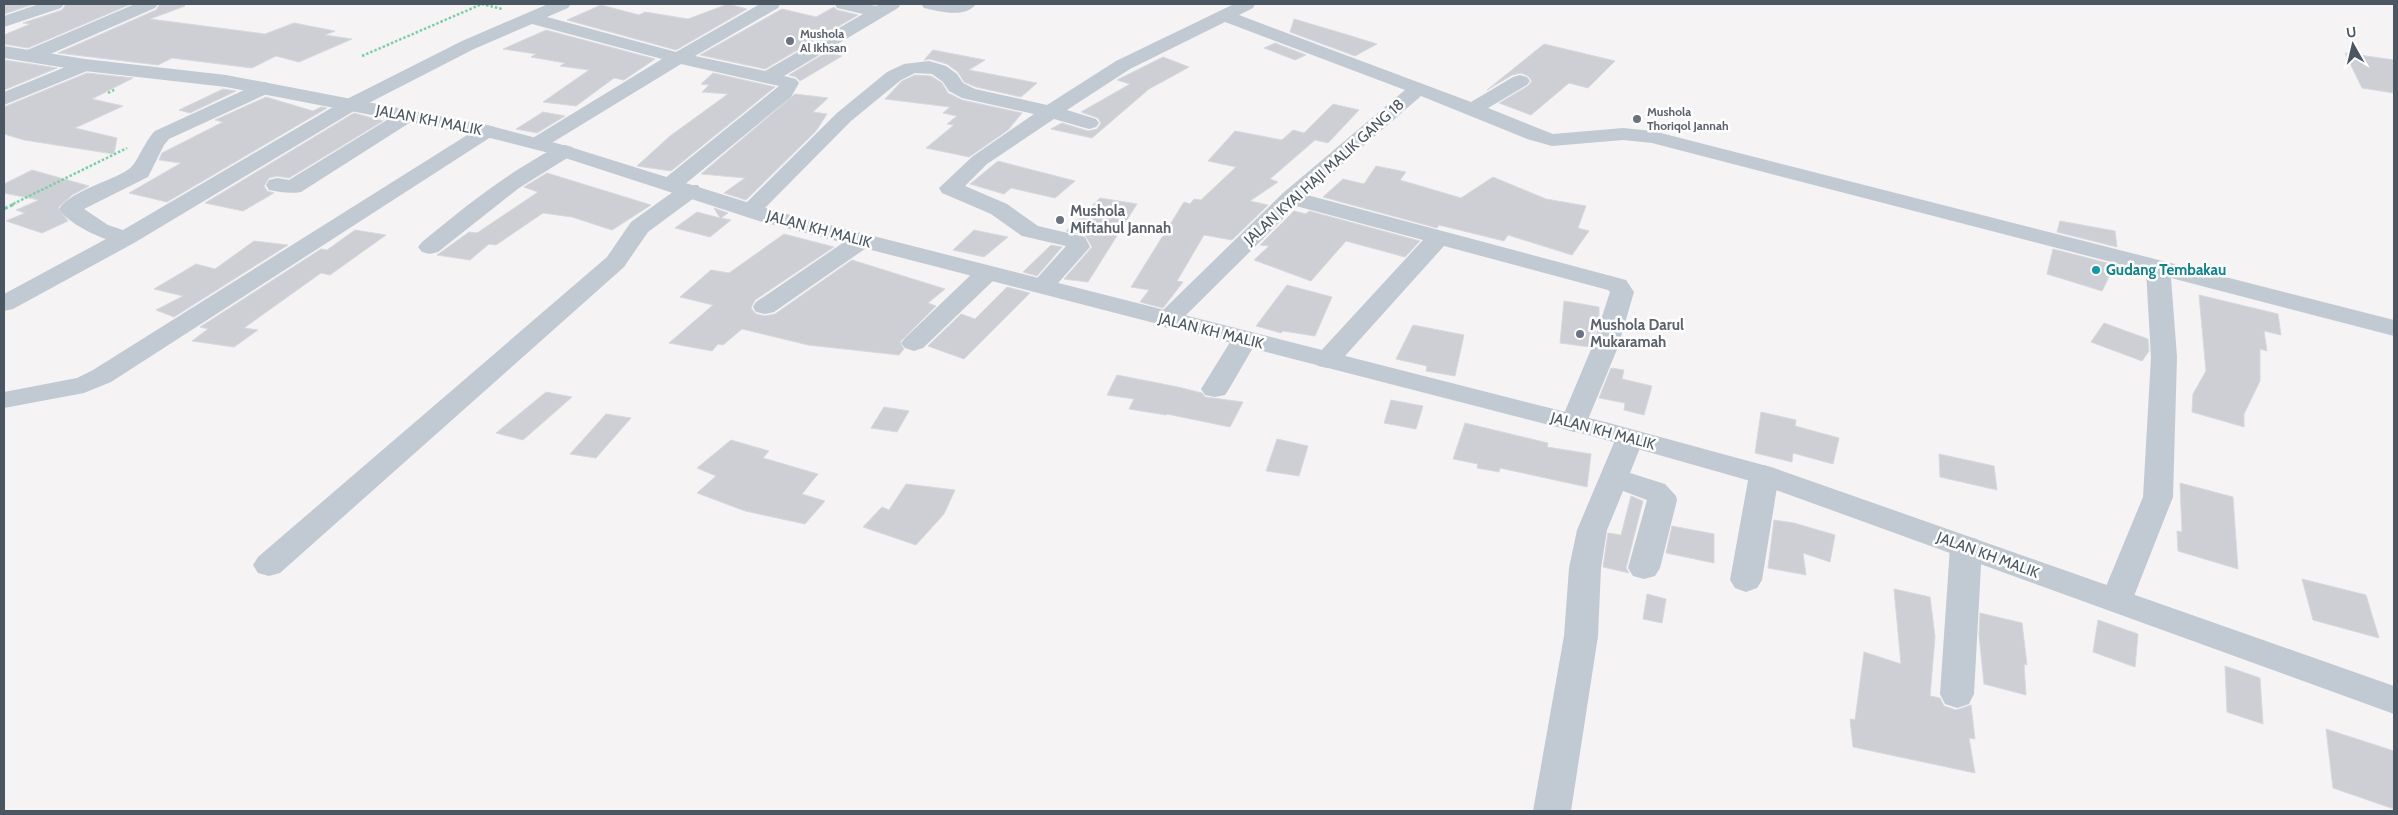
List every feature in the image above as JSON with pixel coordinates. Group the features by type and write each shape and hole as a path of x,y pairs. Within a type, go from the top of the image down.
{"street":[{"path":"4,22 55,4"},
{"path":"32,55 149,4"},
{"path":"4,304 126,238 352,104 468,45 562,4"},
{"path":"538,143 619,92 772,4"},
{"path":"842,4 885,8"},
{"path":"930,4 955,8 967,4"},
{"path":"1042,286 1078,247 1077,242 1030,231 999,209 949,189 980,160 1123,65 1247,4"},
{"path":"768,78 885,8"},
{"path":"1224,15 1473,109 1534,135 1552,140 1615,134 1653,137 2394,328"},
{"path":"269,564 616,262 639,227 768,108 789,86 783,80 678,58 531,18"},
{"name":"JALAN KH MALIK","path":"4,52 85,65 152,71 264,88 487,131 538,143 750,210 862,241 1630,438 1764,475 2394,700"},
{"path":"4,99 85,65"},
{"path":"750,210 844,117 894,76 910,68 929,67 939,70 950,78 956,87 969,94 1052,112 1089,123"},
{"path":"1473,109 1520,81"},
{"path":"126,238 100,230 97,226 71,211 70,208 139,173 158,138 264,88"},
{"name":"JALAN KYAI HAJI MALIK GANG 18","path":"1166,320 1291,198 1418,89"},
{"path":"277,185 293,187 406,116"},
{"path":"4,400 84,385 102,376 487,131"},
{"path":"430,247 484,202 545,162 564,152"},
{"path":"1291,198 1617,284 1622,292 1605,347 1574,423"},
{"path":"1327,360 1438,238"},
{"path":"765,307 862,241"},
{"path":"2118,596 2158,497 2164,357 2158,267"},
{"path":"914,344 987,273"},
{"path":"1215,389 1245,339"},
{"path":"1552,811 1581,636 1585,568 1592,530 1630,438"},
{"path":"1746,580 1764,475"},
{"path":"1612,478 1647,488 1661,496 1662,500 1644,568"},
{"path":"1957,694 1966,547"}],"path":[{"path":"362,56 482,4 503,9"},
{"path":"4,210 110,156 158,138"}],"building":[{"path":"4,4 34,4 4,14"},
{"path":"66,4 131,4 28,48 4,44 4,35 30,24 23,23 62,10"},
{"path":"160,4 184,4 185,6 150,19 265,34 294,23 335,31 325,35 352,39 299,62 276,56 252,68 172,58 158,65 58,53 156,10"},
{"path":"728,4 747,9 676,50 567,20 601,5 639,15 645,12 688,19"},
{"path":"834,7 837,10 858,15 765,69 700,55 782,9 816,17"},
{"path":"1294,19 1377,44 1355,56 1290,32"},
{"path":"546,30 655,59 624,80 614,78 576,106 543,102 589,70 560,66 565,63 531,57 536,54 503,49"},
{"path":"1275,43 1306,55 1295,60 1264,48"},
{"path":"1544,44 1615,61 1588,88 1569,83 1531,115 1499,103 1528,86 1532,81 1528,76 1521,73 1512,75 1487,90"},
{"path":"933,50 985,60 969,70 1037,83 1021,97 976,87 964,82 958,72 947,64 930,59 924,60"},
{"path":"827,52 842,56 800,81 796,77 789,75"},
{"path":"2345,53 2394,60 2394,93 2362,88"},
{"path":"1163,57 1189,67 1149,89 1092,138 1051,129 1062,123 1088,131 1097,129 1101,123 1098,118 1081,112 1130,84 1117,80"},
{"path":"4,60 57,68 4,90"},
{"path":"87,73 133,78 92,99 123,106 75,128 117,138 114,154 24,140 4,134 4,107"},
{"path":"713,73 775,87 671,171 637,166 670,136 728,94 702,92 709,85 701,84"},
{"path":"915,75 931,76 942,83 948,93 962,100 1022,113 1008,130 969,157 926,148 954,125 947,124 957,116 943,113 950,107 885,99 902,81"},
{"path":"223,89 236,91 190,113 179,110"},
{"path":"795,94 828,98 813,112 827,114 816,131 746,200 724,193 745,178 701,174"},
{"path":"266,97 313,111 321,107 327,108 167,202 129,193 181,163 159,160 162,153 223,122 215,120"},
{"path":"1333,104 1359,110 1328,143 1315,140 1270,179 1278,182 1250,201 1268,205 1232,240 1204,235 1177,281 1183,282 1163,308 1140,302 1149,290 1131,287 1184,202 1190,204 1194,199 1201,200 1236,167 1208,161 1235,131 1282,140 1293,130 1304,133"},
{"path":"543,112 565,116 537,133 516,129"},
{"path":"354,113 383,121 289,178 277,176 269,178 264,186 267,191 274,193 243,211 205,203"},
{"path":"998,161 1075,181 1055,198 1011,188 1004,194 970,184"},
{"path":"1376,166 1406,172 1400,180 1461,198 1493,177 1546,199 1586,206 1578,228 1589,231 1572,255 1508,235 1504,241 1439,225 1437,228 1323,197 1343,179 1364,184"},
{"path":"32,170 89,186 72,195 58,208 68,221 42,233 6,221 25,213 16,210 39,200 4,193 4,184"},
{"path":"547,173 651,205 612,230 572,217 543,213 496,245 489,244 470,260 437,255 469,232 477,233 538,192 524,187"},
{"path":"1100,198 1137,204 1088,282 1064,279 1092,247 1085,235 1066,231"},
{"path":"714,208 728,213 721,218 731,220 710,237 675,228 697,212 720,218"},
{"path":"1294,211 1306,214 1309,211 1420,241 1405,257 1346,241 1311,281 1254,260 1269,246 1260,245"},
{"path":"2060,221 2115,231 2117,247 2057,232"},
{"path":"355,230 386,235 330,275 321,273 244,328 258,330 234,347 192,341 208,329 200,327 321,249 327,250"},
{"path":"974,230 1008,237 984,257 953,250"},
{"path":"784,234 834,247 755,300 751,308 756,314 765,316 775,314 852,260 945,289 928,303 936,306 900,342 904,349 899,355 808,345 742,329 723,345 718,344 712,351 669,343 713,305 680,297 711,270 729,273"},
{"path":"254,241 288,245 174,317 156,310 183,296 154,289 196,264 215,269"},
{"path":"1051,245 1062,247 1037,276 1023,272"},
{"path":"2053,249 2115,265 2102,291 2047,274"},
{"path":"1287,285 1332,297 1315,336 1283,331 1281,333 1256,326"},
{"path":"1007,287 1030,293 964,359 928,346 961,314 975,319"},
{"path":"2199,295 2278,314 2281,335 2264,331 2267,351 2260,349 2260,381 2244,414 2244,427 2192,412 2193,394 2206,371"},
{"path":"1564,301 1599,307 1599,321 1590,347 1560,343"},
{"path":"2104,323 2148,339 2149,351 2142,361 2091,342"},
{"path":"1413,325 1464,335 1455,376 1426,371 1427,366 1396,359"},
{"path":"1611,368 1624,370 1622,379 1652,386 1644,415 1624,410 1625,403 1599,398"},
{"path":"1117,375 1202,393 1205,397 1243,402 1230,427 1167,414 1129,409 1134,399 1107,395"},
{"path":"546,392 572,397 523,440 496,433"},
{"path":"1391,400 1423,406 1416,429 1384,423"},
{"path":"884,407 909,411 897,432 871,428"},
{"path":"1761,412 1796,420 1795,426 1839,438 1833,464 1793,453 1792,462 1755,453"},
{"path":"606,414 631,418 596,458 570,454"},
{"path":"1465,423 1548,443 1547,447 1591,454 1587,487 1500,468 1499,472 1477,468 1478,464 1453,459"},
{"path":"1277,439 1308,446 1299,476 1266,471"},
{"path":"731,440 769,451 763,458 818,474 802,494 825,501 805,524 745,511 697,493 716,476 697,468"},
{"path":"1939,454 1994,466 1997,490 1940,477"},
{"path":"2180,483 2233,497 2238,569 2178,551 2177,531 2182,532"},
{"path":"906,484 955,490 944,514 916,545 863,527 882,507 889,510"},
{"path":"1631,496 1643,501 1626,568 1629,573 1603,567 1608,533 1621,535"},
{"path":"1774,520 1794,523 1835,535 1830,562 1803,553 1806,575 1768,568"},
{"path":"1672,526 1714,534 1714,563 1666,553"},
{"path":"2302,579 2366,595 2379,638 2313,620"},
{"path":"1894,589 1930,597 1935,637 1930,696 1940,698 1944,706 1956,710 1971,705 1975,739 1969,738 1975,773 1853,747 1850,719 1855,720 1864,652 1901,664"},
{"path":"1647,594 1666,599 1662,623 1643,619"},
{"path":"1980,613 2022,623 2027,665 2024,664 2026,695 1984,684 1979,635"},
{"path":"2098,620 2138,634 2135,667 2093,652"},
{"path":"2225,666 2260,678 2263,724 2227,712"},
{"path":"2326,729 2394,751 2394,809 2333,788"}],"place":[{"name":"Mushola Al Ikhsan","path":"790,41"},
{"name":"Mushola Thoriqol Jannah","path":"1637,119"},
{"name":"Mushola Miftahul Jannah","path":"1060,220"},
{"name":"Gudang Tembakau","path":"2096,270"},
{"name":"Mushola Darul Mukaramah","path":"1580,334"}]}
